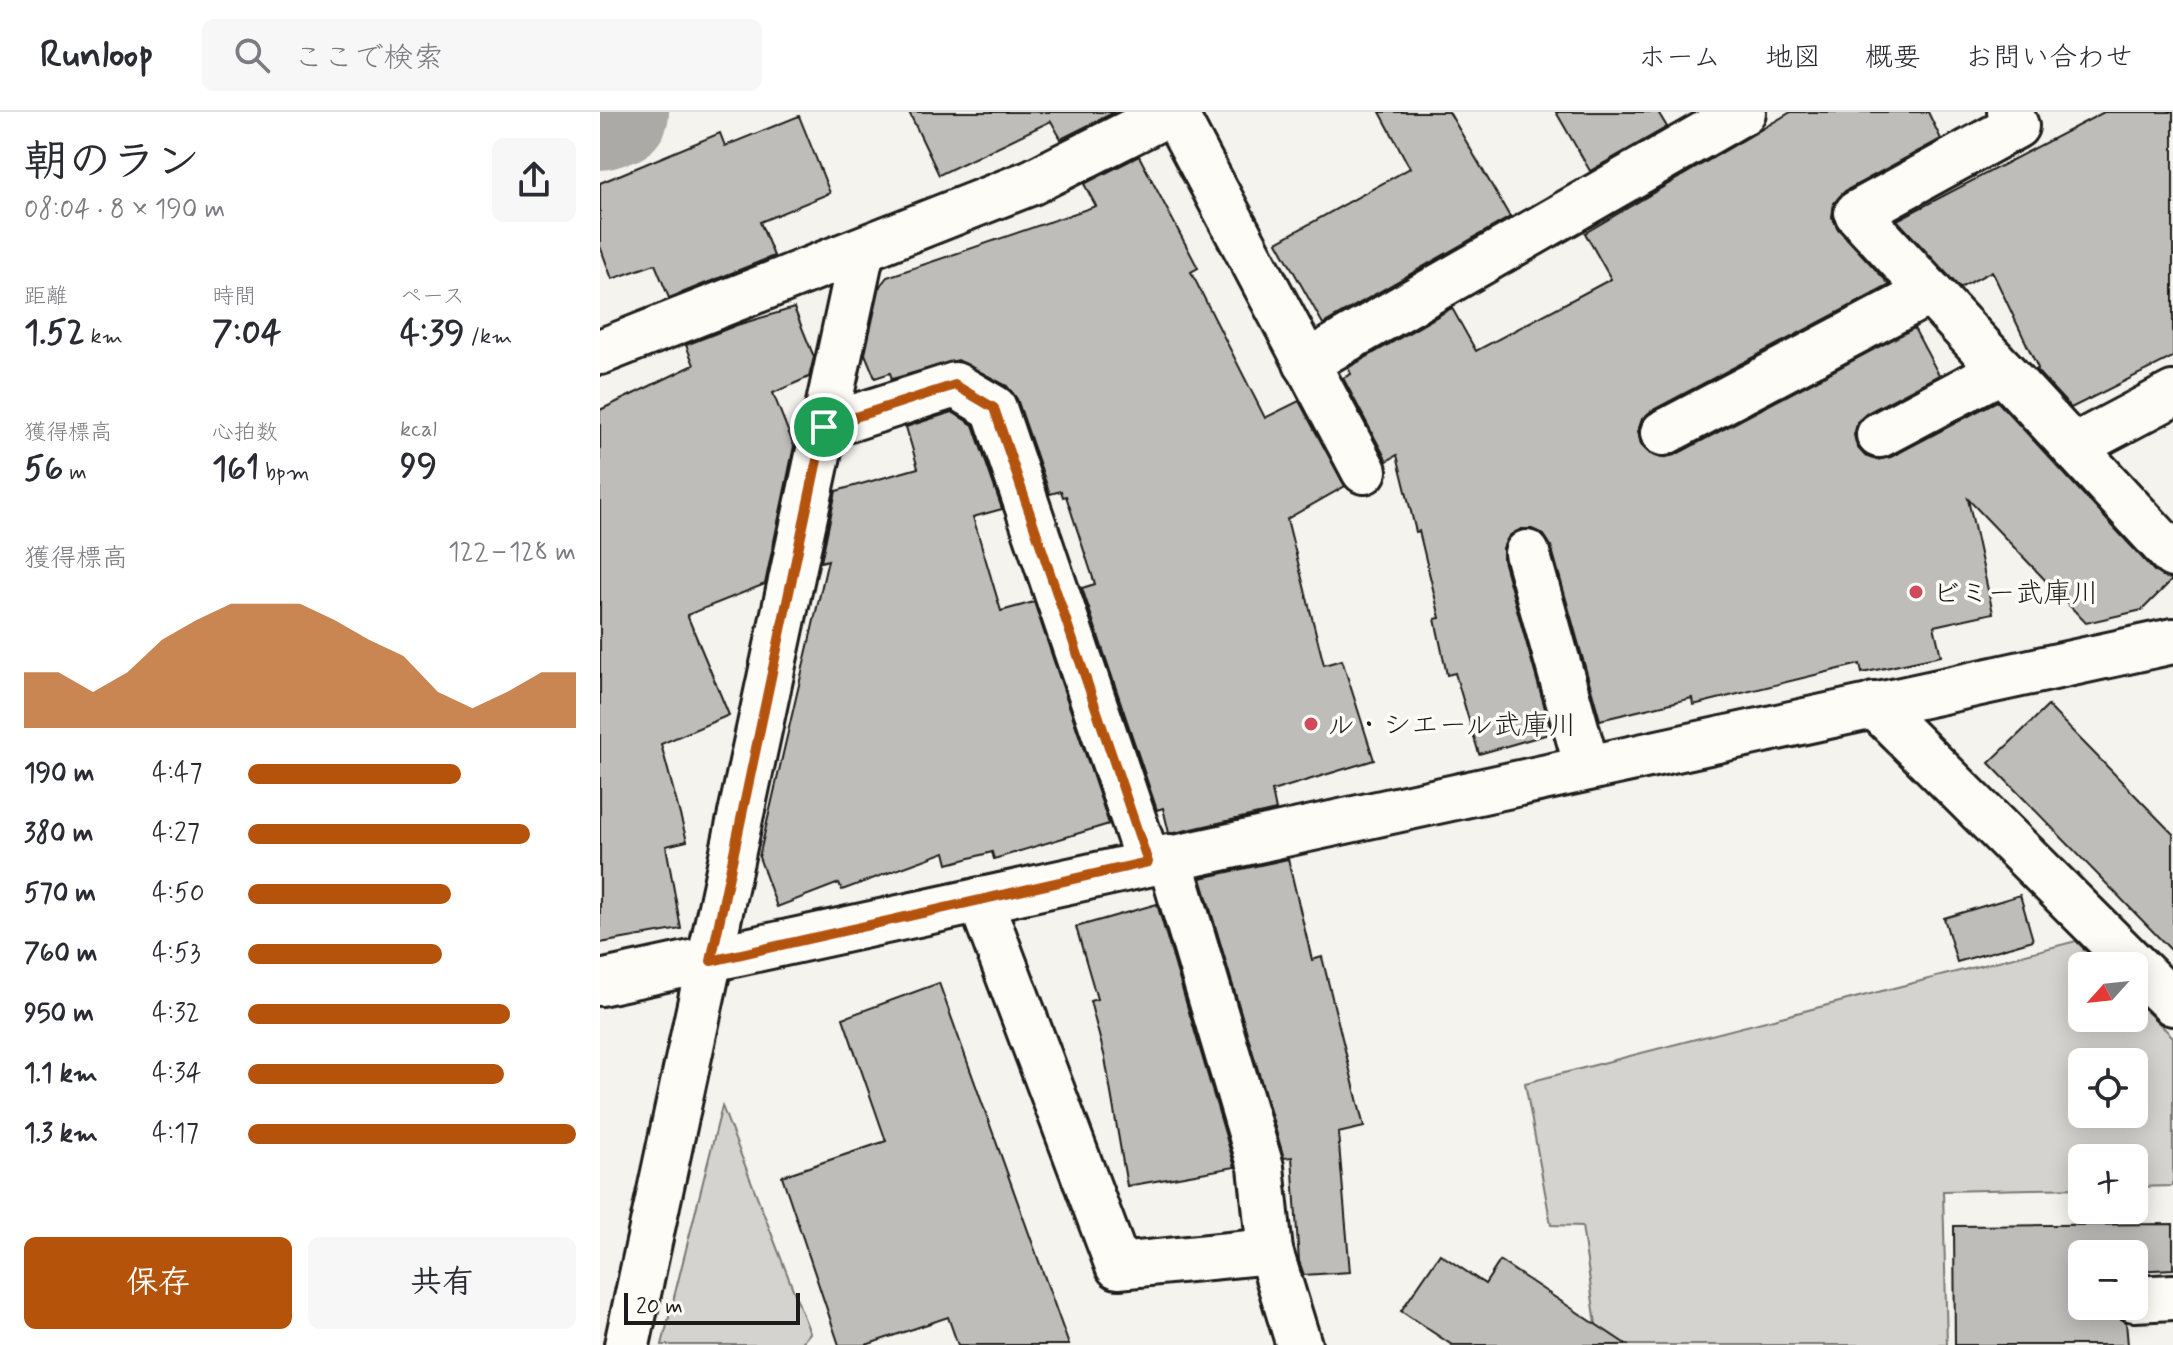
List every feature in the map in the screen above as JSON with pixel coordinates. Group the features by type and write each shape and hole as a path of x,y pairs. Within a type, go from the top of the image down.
{"street":[{"path":"600,352 1032,182 1173,112 1364,471"},
{"path":"1306,363 1743,112"},
{"path":"2023,117 1857,213 2173,555"},
{"path":"627,1345 862,250"},
{"path":"1663,433 1930,292"},
{"path":"1879,435 2002,370"},
{"path":"824,427 955,385 994,408 1158,860 1261,1167 1270,1251 1299,1345"},
{"path":"2073,447 2173,394"},
{"path":"1527,553 1587,767"},
{"path":"600,983 2173,641"},
{"path":"1874,705 2173,1003"},
{"path":"980,900 1118,1266 1270,1251"},
{"path":"2148,1298 2173,1297"}],"shaded area":[{"path":"2076,941 2087,952 2068,952 2068,1032 2148,1032 2148,1013 2173,1037 2173,1186 2148,1187 2148,1144 2068,1144 2068,1188 1943,1191 1947,1345 1599,1345 1582,1226 1551,1225 1525,1083"},
{"path":"722,1106 810,1333 800,1345 662,1345"}],"building":[{"path":"909,112 1115,112 1061,139 1051,121 939,175"},
{"path":"1380,112 1449,112 1510,217 1323,324 1277,242 1410,168"},
{"path":"1556,112 1658,112 1667,127 1590,171"},
{"path":"1791,112 1928,112 1941,139 1845,191 1834,203 1832,217 1838,229 1890,285 1651,411 1642,419 1638,431 1641,445 1650,454 1661,458 1675,455 1914,328 1939,375 1867,413 1858,421 1854,435 1857,447 1865,456 1877,460 1891,457 1997,401 2155,572 2173,579 2142,610 2086,623 1968,499 1993,613 1934,626 1941,656 1862,673 1860,664 1693,705 1692,698 1600,720 1551,546 1544,535 1532,529 1521,529 1509,536 1503,548 1503,560 1552,733 1479,754 1455,673 1447,675 1435,619 1440,618 1397,455 1387,461 1343,378 1351,374 1348,368 1452,308 1476,351 1611,279 1585,233"},
{"path":"2104,112 2173,112 2173,357 2071,408 2036,370 2038,368 1992,271 1960,288 1897,220"},
{"path":"799,116 830,193 760,222 774,256 669,298 655,264 612,279 600,246 600,183 720,133 725,146"},
{"path":"1139,156 1198,268 1191,272 1265,418 1299,401 1345,486 1287,519 1324,665 1342,660 1374,760 1272,791 1276,810 1174,833 1169,833 1163,808 1157,810 1082,588 1095,584 1066,496 1063,497 1061,491 1050,494 1017,399 1007,386 958,360 892,379 890,373 875,378 865,354 880,286 887,277 1096,206 1084,184"},
{"path":"794,308 814,357 809,377 773,393 794,446 765,584 687,615 729,715 661,744 687,841 666,846 681,929 600,943 600,410 694,365 686,345"},
{"path":"952,412 973,425 1002,509 973,517 1001,611 1034,602 1109,824 994,859 992,852 948,864 945,852 842,890 839,883 777,907 759,857 828,560 821,562 836,491 918,468 906,427"},
{"path":"2048,706 2173,834 2173,952 1989,763"},
{"path":"1288,859 1312,960 1322,957 1364,1127 1338,1133 1350,1272 1304,1275 1299,1261 1292,1157 1284,1158 1201,878"},
{"path":"2020,895 2033,940 1957,962 1944,918"},
{"path":"1157,904 1235,1167 1127,1186 1105,1058 1090,1001 1097,999 1076,927"},
{"path":"939,983 1069,1345 958,1345 948,1317 866,1345 839,1345 782,1176 886,1141 843,1018"},
{"path":"2173,1224 2173,1269 2148,1270 2148,1240 2068,1240 2068,1320 2123,1320 2128,1345 1955,1345 1954,1226"},
{"path":"1440,1254 1485,1284 1500,1261 1627,1345 1452,1345 1401,1311"}],"waterway":[{"path":"600,117 616,112"}],"place":[{"name":"ビミー武庫川","path":"1916,592"},
{"name":"ル・シエール武庫川","path":"1311,724"}],"route":[{"path":"955,385 994,408 1148,862 711,961 824,427 955,385"}]}
